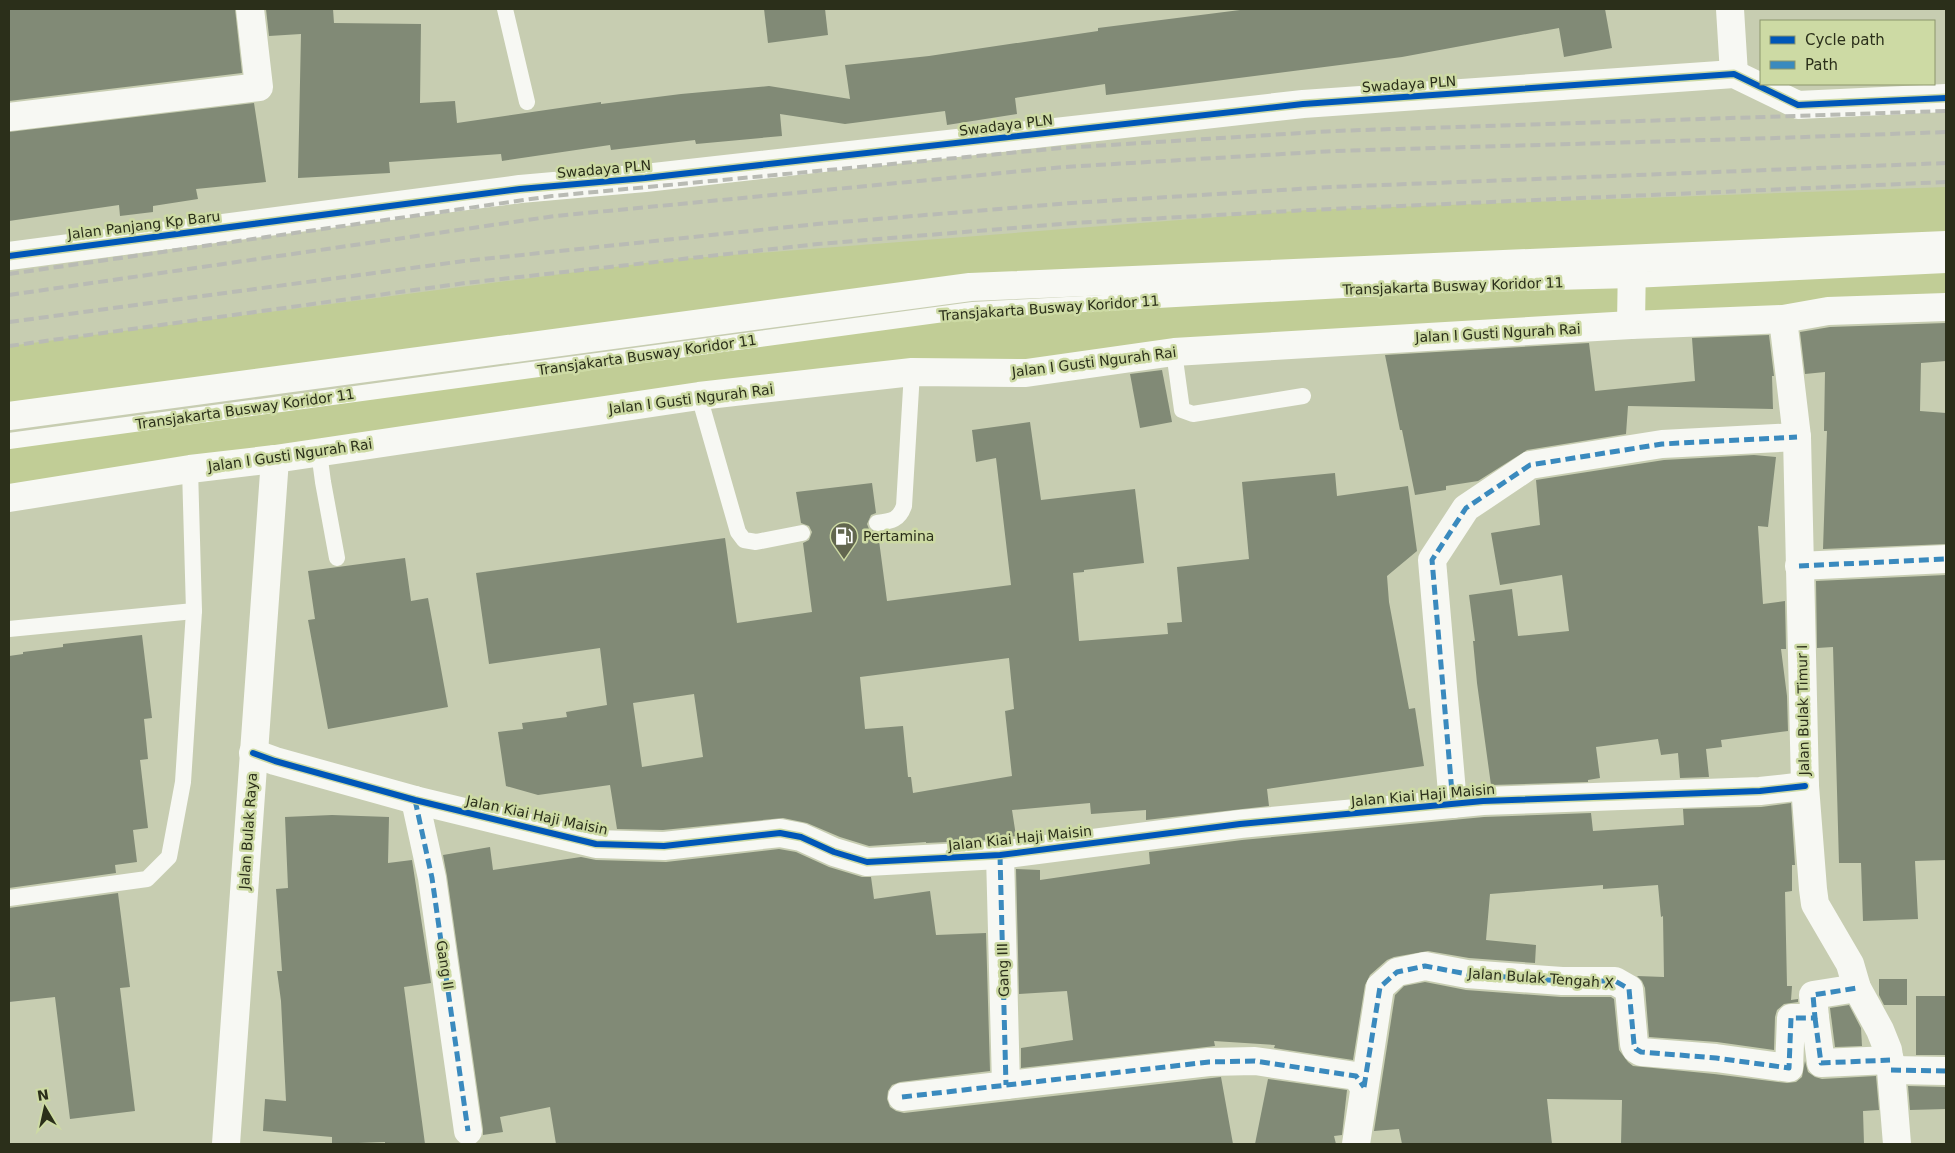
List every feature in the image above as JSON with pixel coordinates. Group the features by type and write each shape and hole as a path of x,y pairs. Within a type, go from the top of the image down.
{"street":[{"path":"9,117 259,87 250,9"},
{"path":"1730,9 1734,74 1798,105 1946,98"},
{"name":"Swadaya PLN","path":"282,220 520,189 655,177 1303,104 1734,74"},
{"name":"Jalan Panjang Kp Baru","path":"9,256 282,220"},
{"path":"9,416 970,287 1632,269 1825,249 1946,245"},
{"path":"1631,326 1632,269"},
{"name":"Jalan I Gusti Ngurah Rai","path":"9,498 190,469 275,459 698,396 912,372 1026,373 1174,352 1783,319 1828,311 1946,307"},
{"name":"Jalan Bulak Timur I","path":"1783,319 1797,437 1805,786 1813,889 1816,904 1850,964 1858,988 1880,1030 1891,1065 1897,1144"},
{"path":"1453,804 1432,560 1466,508 1530,465 1662,444 1797,437"},
{"name":"Jalan Bulak Raya","path":"226,1144 275,459"},
{"path":"1799,566 1946,559"},
{"name":"Jalan Kiai Haji Maisin","path":"253,753 275,761 415,800 596,844 664,846 780,833 801,837 834,852 866,862 1000,855 1240,824 1453,804 1760,791 1805,786"},
{"name":"Gang II","path":"415,800 432,878 468,1131"},
{"name":"Gang III","path":"1000,855 1006,1085"},
{"name":"Jalan Bulak Tengah X","path":"1356,1144 1380,987 1396,972 1425,966 1467,974 1562,981 1615,981 1629,989 1634,1044 1636,1049 1641,1052 1716,1058 1789,1068 1790,1018 1815,1018"},
{"path":"1858,988 1813,995 1821,1063 1891,1065 1946,1071"},
{"path":"902,1097 1209,1062 1255,1061 1356,1076 1364,1086"}],"lane":[{"path":"505,9 527,102"},
{"name":"Transjakarta Busway Koridor 11","path":"9,441 973,310 1436,285 1632,269 1946,265"},
{"path":"1174,352 1182,410 1187,413 1193,414 1303,396"},
{"path":"877,523 893,521 900,516 904,506 912,372"},
{"path":"698,396 738,532 744,540 756,542 802,533"},
{"path":"320,452 323,482 337,558"},
{"path":"9,898 147,878 169,857 183,782 194,611 190,469"},
{"path":"9,629 194,611"}],"green space":[{"path":"1946,187 1946,245 970,287 9,416 9,346 668,260 1308,210"},
{"path":"1946,265 1946,308 912,372 9,498 9,441 973,310"}],"building":[{"path":"9,9 235,9 242,73 9,101"},
{"path":"266,9 333,9 334,23 421,24 420,103 455,101 457,123 601,102 601,104 769,86 850,99 845,65 929,56 1098,31 1098,28 1248,9 1605,9 1612,48 1564,57 1559,28 1402,57 1106,95 1105,84 1015,98 1017,114 947,125 945,111 845,124 780,114 782,136 696,144 695,140 611,150 610,145 502,161 501,154 389,162 390,173 298,178 301,34 269,36"},
{"path":"764,9 825,9 828,35 768,43"},
{"path":"254,103 266,182 196,189 198,199 153,206 153,212 120,216 119,205 9,221 9,132"},
{"path":"1946,323 1946,361 1921,363 1920,411 1946,413 1946,544 1823,549 1827,431 1824,431 1825,372 1805,374 1800,332 1830,327"},
{"path":"1769,335 1774,376 1772,376 1773,409 1628,406 1626,434 1527,450 1478,481 1446,486 1446,490 1415,495 1385,355 1589,343 1595,391 1695,381 1692,338"},
{"path":"1162,370 1172,422 1140,428 1130,374"},
{"path":"1030,422 1041,500 1135,489 1144,563 1073,573 1079,641 1168,634 1167,623 1182,622 1177,567 1249,559 1242,482 1335,473 1337,496 1408,486 1417,551 1387,576 1389,602 1409,709 1415,708 1424,766 1267,789 1269,806 1146,820 1146,810 1091,814 1090,803 1012,810 1016,836 989,840 869,846 840,837 807,823 783,818 663,830 617,829 610,785 538,795 506,786 498,732 523,729 522,723 567,717 566,712 607,705 600,648 489,664 476,573 725,538 737,623 812,612 803,543 809,540 812,532 809,526 801,523 796,492 872,483 876,513 871,515 867,524 869,529 878,533 887,601 1011,585 996,458 976,462 972,430","holes":["1009,658 1014,709 1005,711 1012,776 913,793 911,777 908,777 903,726 865,729 860,677","694,694 703,757 642,767 633,703"]},
{"path":"1754,455 1776,457 1768,527 1758,526 1763,604 1785,601 1786,649 1781,649 1787,696 1788,731 1721,740 1722,747 1706,749 1709,777 1680,778 1678,753 1661,755 1658,739 1596,747 1600,778 1588,780 1588,782 1491,785 1477,683 1473,641 1475,641 1469,595 1512,589 1518,636 1569,631 1562,575 1500,585 1491,533 1540,525 1536,480 1664,460"},
{"path":"405,558 411,601 428,598 448,707 328,729 308,620 315,619 308,571"},
{"path":"1946,575 1946,860 1915,861 1918,919 1863,921 1861,863 1839,863 1833,647 1817,648 1816,581"},
{"path":"142,635 152,718 144,719 148,759 140,760 148,828 133,830 137,862 115,865 116,873 9,888 9,656 23,654 23,652 63,647 63,644"},
{"path":"1791,803 1795,865 1792,865 1792,891 1785,892 1787,986 1792,986 1791,1000 1798,999 1798,1002 1784,1004 1777,1010 1774,1050 1717,1042 1649,1037 1645,988 1637,976 1664,977 1663,916 1661,917 1658,885 1603,889 1603,885 1490,894 1486,940 1536,945 1535,963 1469,958 1428,951 1387,960 1370,975 1365,985 1353,1060 1274,1048 1275,1045 1214,1041 1215,1046 1021,1068 1021,1048 1073,1040 1067,991 1019,994 1016,869 1040,870 1040,880 1150,864 1149,852 1242,840 1484,817 1591,813 1593,831 1684,825 1683,809 1761,807"},
{"path":"332,815 389,817 388,863 412,860 431,983 404,987 425,1144 385,1144 385,1142 332,1144 332,1137 263,1131 265,1099 286,1101 281,1001 277,971 282,971 276,889 288,888 285,817"},
{"path":"490,847 493,870 581,857 596,860 666,862 779,849 796,852 829,867 862,877 871,877 874,899 930,891 936,935 986,933 990,1071 900,1082 892,1085 888,1091 887,1099 890,1107 904,1113 1221,1077 1233,1144 556,1144 550,1107 500,1117 503,1132 483,1135 443,855"},
{"path":"118,893 130,987 120,988 135,1111 70,1119 55,997 9,1002 9,908"},
{"path":"1879,979 1907,979 1907,1005 1884,1005 1879,995"},
{"path":"1425,982 1466,990 1561,997 1611,997 1614,999 1619,1050 1633,1066 1787,1083 1796,1082 1802,1077 1805,1061 1808,1072 1822,1079 1876,1076 1879,1110 1863,1111 1864,1144 1621,1144 1622,1100 1547,1099 1552,1144 1402,1144 1399,1129 1374,1131 1395,995 1404,986"},
{"path":"1916,996 1946,996 1946,1055 1916,1055"},
{"path":"1849,1005 1861,1028 1862,1046 1835,1047 1830,1008"},
{"path":"1268,1079 1347,1090 1342,1135 1334,1136 1336,1144 1255,1144"},
{"path":"1908,1086 1946,1087 1946,1109 1910,1110"}],"railway":[{"path":"9,274 552,196 1062,148 1333,131 1946,111"},
{"path":"9,295 555,216 1064,167 1333,151 1946,132"},
{"path":"9,322 464,261 817,224 1071,203 1331,187 1946,163"},
{"path":"9,346 465,283 818,244 1074,223 1308,210 1946,182"}],"marked path":[{"path":"1453,804 1432,560 1466,508 1530,465 1662,444 1797,437"},
{"path":"1799,566 1946,559"},
{"path":"415,800 432,878 468,1131"},
{"path":"1000,855 1006,1085"},
{"path":"1364,1087 1380,987 1397,972 1425,966 1467,974 1562,981 1615,981 1629,989 1634,1044 1636,1049 1641,1052 1716,1058 1789,1068 1791,1018 1815,1018 1813,995 1857,988"},
{"path":"1815,1018 1821,1063 1890,1060"},
{"path":"902,1097 1209,1062 1255,1061 1356,1076 1364,1087"},
{"path":"1891,1070 1946,1071"}],"cycle path":[{"path":"9,256 520,189 645,178 1303,104 1734,74 1798,105 1946,98"},
{"path":"253,753 275,761 415,800 596,844 664,846 780,833 801,837 834,852 867,862 1000,855 1240,824 1483,801 1760,791 1805,786"}],"place":[{"name":"Pertamina","path":"844,560"}]}
